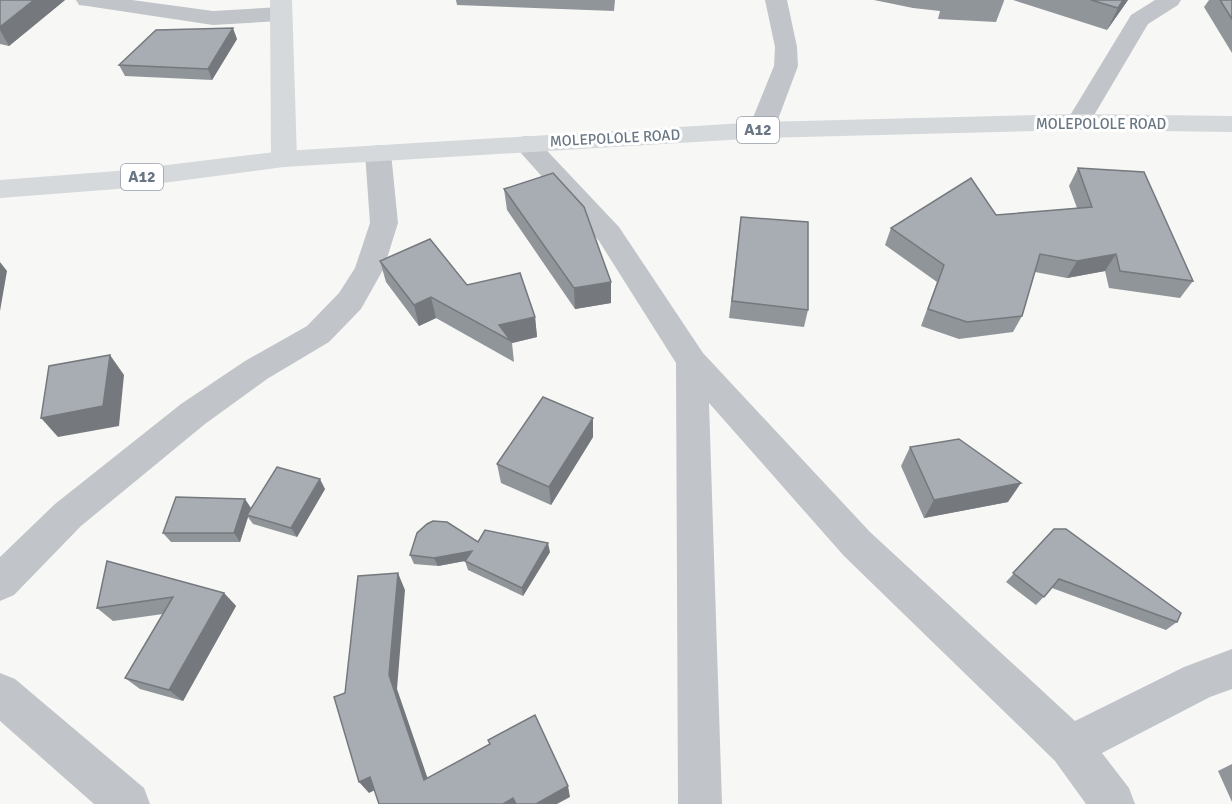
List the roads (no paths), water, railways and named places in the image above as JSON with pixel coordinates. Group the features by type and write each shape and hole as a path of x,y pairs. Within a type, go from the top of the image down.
{"main road":[{"path":"281,7 284,159"},
{"name":"MOLEPOLOLE ROAD","path":"0,189 117,180 284,159 761,130 1078,122 1232,124"}],"street":[{"path":"87,0 213,18 281,7"},
{"path":"761,130 786,66 786,47 776,0"},
{"path":"1078,122 1140,20 1170,0"},
{"path":"525,144 609,234 692,362 857,544 1070,746 1113,804"},
{"path":"0,583 68,515 184,421 256,370 318,334 350,301 369,268 384,222 378,153"},
{"path":"692,362 700,804"},
{"path":"1070,746 1198,681 1232,669"},
{"path":"0,694 128,804"}]}
